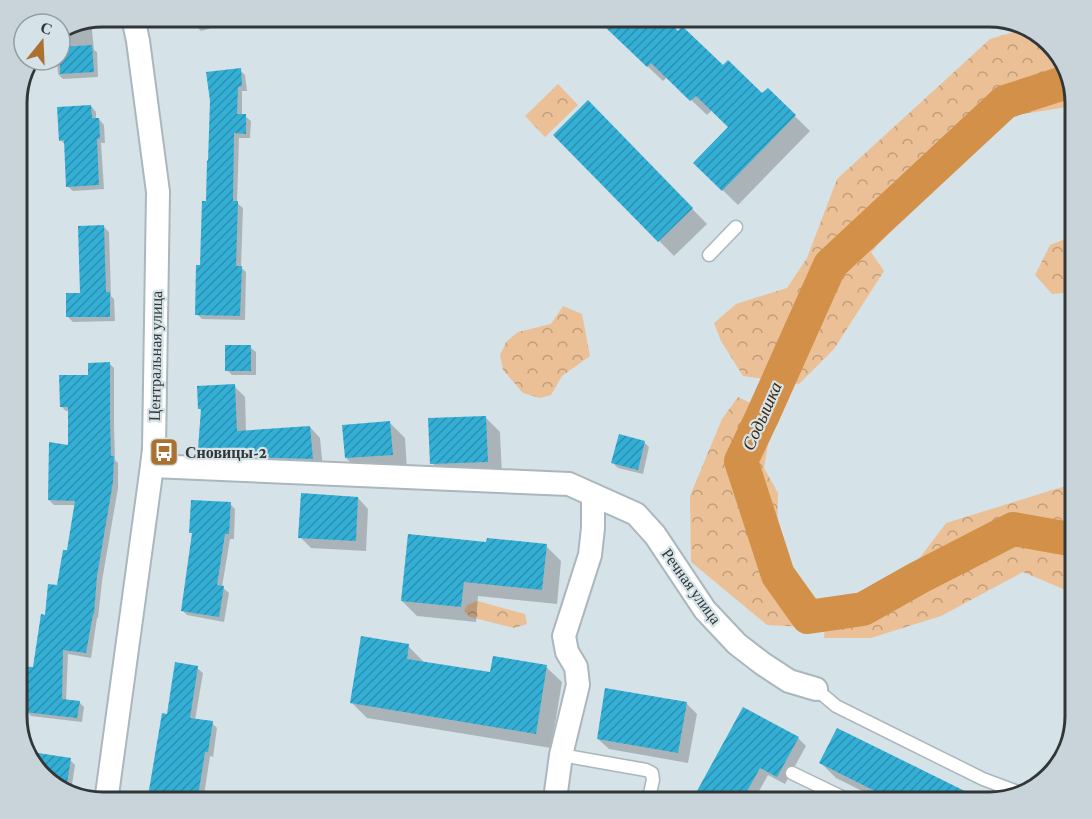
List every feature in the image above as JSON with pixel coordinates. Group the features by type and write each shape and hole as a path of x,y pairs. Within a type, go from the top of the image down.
{"street":[{"name":"Центральная улица","path":"106,792 153,466 158,192 135,27"},
{"name":"Речная улица","path":"153,466 568,484 636,514 656,534 705,610 737,644 789,681 816,689"},
{"path":"555,792 561,755 578,685 576,667 567,652 564,636 590,555 593,495"}],"lane":[{"path":"710,255 736,227"},
{"path":"816,689 836,706 983,779 1010,789"},
{"path":"561,755 646,770 652,773 650,792"},
{"path":"792,773 831,792"}],"green space":[{"path":"1015,32 1035,43 1046,53 1057,70 1064,89 1065,107 1009,116 932,188 871,252 884,271 834,349 799,384 743,376 721,341 714,323 736,304 787,288 807,258 837,179 990,39"},
{"path":"558,84 578,105 545,137 525,116"},
{"path":"1065,239 1065,293 1052,294 1035,275 1050,245"},
{"path":"563,306 582,314 590,356 562,376 551,395 540,398 523,393 503,370 500,355 506,342 518,332 551,324"},
{"path":"738,397 773,414 764,468 778,493 777,532 805,627 767,625 691,562 690,496 722,419"},
{"path":"1065,486 1065,590 1023,572 941,616 871,638 824,638 825,623 873,620 946,523"},
{"path":"477,601 525,614 527,624 514,628 470,617 464,611 467,605"}],"building":[{"path":"605,27 674,27 678,31 683,27 723,65 728,60 762,93 768,88 796,115 722,191 693,163 728,127 696,96 690,101 651,63 647,67"},
{"path":"92,45 94,72 60,74 60,72 72,72 72,46"},
{"path":"241,68 242,86 238,87 237,114 246,114 246,134 234,133 233,201 238,201 236,266 242,266 240,316 195,315 196,265 200,265 202,201 206,201 208,161 210,101 206,72"},
{"path":"588,100 693,208 658,242 553,135"},
{"path":"91,105 92,118 99,118 100,138 97,139 99,185 66,187 64,140 59,141 57,107"},
{"path":"104,225 106,292 110,292 110,317 66,317 66,293 80,293 78,226"},
{"path":"225,345 251,345 251,371 225,371"},
{"path":"110,362 111,456 114,456 113,482 97,576 94,614 86,653 63,650 62,699 80,701 77,718 27,712 27,667 33,667 41,614 45,615 48,584 57,585 63,550 67,550 75,501 48,500 49,442 68,445 68,407 60,407 59,375 88,375 88,363"},
{"path":"235,384 237,431 310,426 313,459 248,457 248,453 198,449 201,409 198,409 197,386"},
{"path":"486,416 488,462 430,464 428,418"},
{"path":"390,421 393,455 345,458 342,425"},
{"path":"619,434 645,441 638,470 611,463"},
{"path":"301,493 358,497 356,541 298,538"},
{"path":"191,500 231,502 229,534 225,534 217,585 224,586 219,617 181,611 192,533 189,533"},
{"path":"408,534 486,542 487,538 547,544 542,590 464,582 461,607 401,601"},
{"path":"361,636 409,644 407,659 490,672 493,656 547,665 536,734 350,703"},
{"path":"175,662 198,666 190,718 213,721 199,792 149,792 162,713 167,714"},
{"path":"605,688 687,702 678,753 597,739"},
{"path":"743,707 799,737 777,777 760,768 747,792 696,792"},
{"path":"837,728 967,792 877,792 819,763"},
{"path":"36,753 71,758 67,782 46,766"}],"waterway":[{"name":"Содышка","path":"1062,83 1005,102 830,265 741,461 778,575 808,617 863,609 1013,529 1065,538"}],"place":[{"name":"Сновицы-2","path":"164,452"}]}
